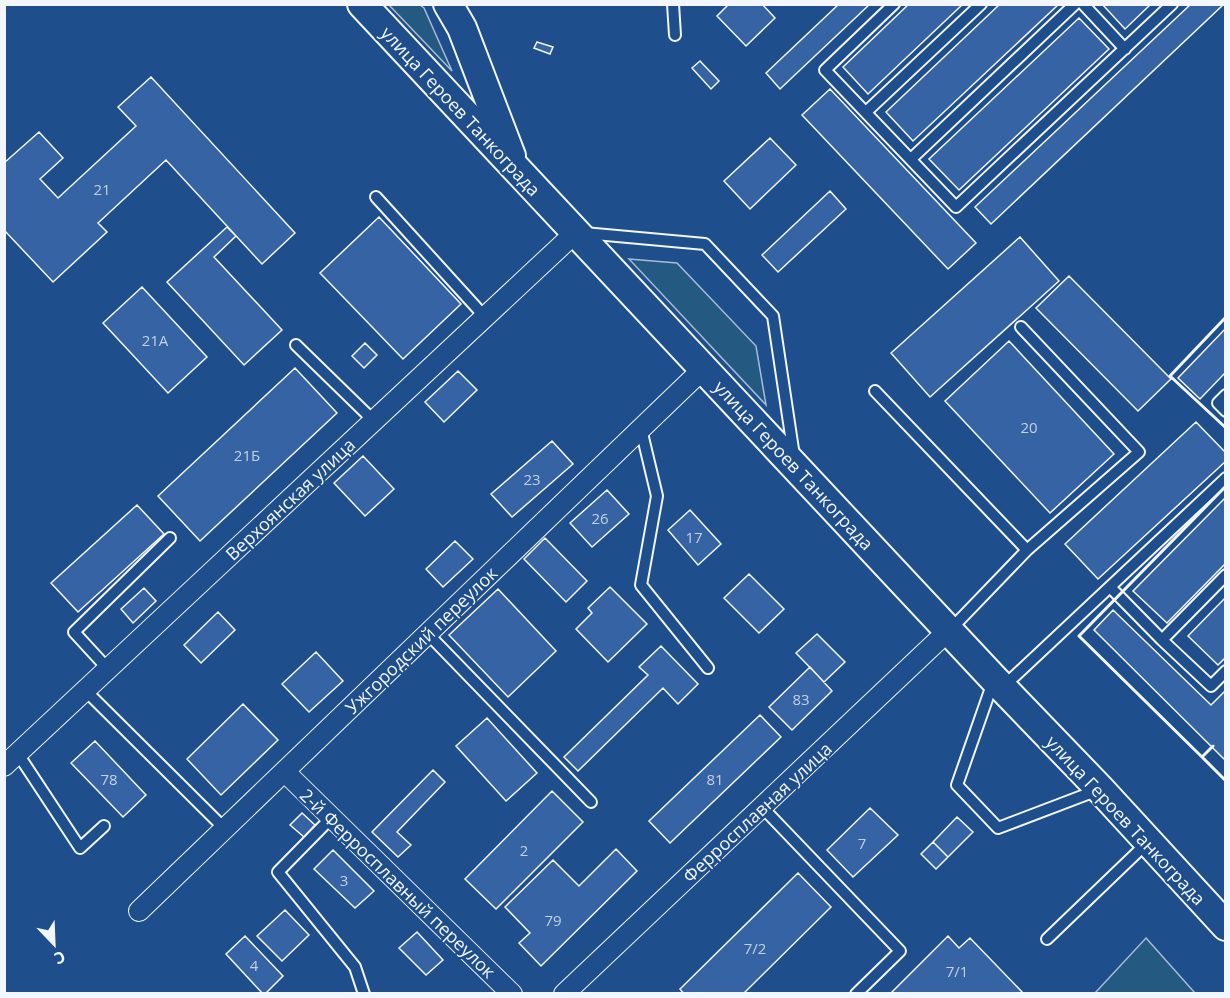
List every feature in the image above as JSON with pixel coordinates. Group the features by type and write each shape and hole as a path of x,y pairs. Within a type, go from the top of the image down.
{"main road":[{"name":"улица Героев Танкограда","path":"362,4 1226,926"},
{"path":"448,4 462,28 516,169"}],"street":[{"name":"Верхоянская улица","path":"11,760 576,232"},
{"name":"Ужгородский переулок","path":"139,911 704,369"},
{"name":"Ферросплавная улица","path":"564,993 949,630"},
{"name":"2-й Ферросплавный переулок","path":"285,772 512,993"}],"lane":[{"path":"673,4 675,35"},
{"path":"894,4 825,70 956,207 1172,4"},
{"path":"866,112 981,4"},
{"path":"911,159 1075,4"},
{"path":"1083,4 1125,49"},
{"path":"376,197 485,317"},
{"path":"576,232 705,244 773,316 796,468"},
{"path":"949,630 1027,550 1139,452 1021,327"},
{"path":"296,345 374,421"},
{"path":"875,391 1027,550"},
{"path":"1226,395 1218,403 1226,411"},
{"path":"641,429 657,496 641,585 708,668"},
{"path":"1100,789 998,828 957,784 998,683 1110,587 1226,478"},
{"path":"108,669 74,632 170,538"},
{"path":"1162,640 1226,575"},
{"path":"1110,587 1211,686 1226,671"},
{"path":"428,634 591,802"},
{"path":"86,691 225,829"},
{"path":"11,760 80,848 104,826"},
{"path":"762,807 900,951 856,993"},
{"path":"331,818 279,872 355,967 364,993"},
{"path":"1047,939 1148,842"}],"shaded area":[{"path":"389,5 420,5 424,8 452,71"},
{"path":"629,259 677,263 756,346 766,405"},
{"path":"1146,938 1195,993 1095,993"}],"building":[{"path":"729,4 762,4 775,18 746,46 717,16"},
{"path":"839,4 870,4 780,89 766,73"},
{"path":"909,4 963,4 868,94 843,67"},
{"path":"1000,4 1059,4 913,141 886,112"},
{"path":"1102,4 1151,4 1125,29"},
{"path":"1191,4 1224,4 991,224 975,207"},
{"path":"1079,18 1109,49 959,190 929,159"},
{"path":"537,42 553,47 550,54 534,48"},
{"path":"700,61 719,81 711,89 692,68"},
{"path":"151,77 295,233 262,264 166,160 98,223 107,232 53,282 4,230 4,163 39,132 63,158 40,179 58,198 136,126 118,107"},
{"path":"830,89 976,243 948,269 802,115"},
{"path":"770,138 796,165 750,209 724,181"},
{"path":"830,191 846,209 778,272 762,255"},
{"path":"379,217 461,304 403,359 320,273"},
{"path":"227,227 236,236 214,257 282,330 244,365 167,282"},
{"path":"1020,237 1059,281 930,397 891,353"},
{"path":"1069,276 1171,379 1138,411 1036,308"},
{"path":"142,287 207,357 168,393 103,323"},
{"path":"1226,328 1226,372 1200,399 1178,378"},
{"path":"1009,341 1114,454 1050,513 945,401"},
{"path":"365,343 377,355 364,368 352,356"},
{"path":"295,368 337,413 200,541 158,496"},
{"path":"458,371 477,390 444,422 425,402"},
{"path":"1196,422 1226,453 1226,461 1098,579 1065,544"},
{"path":"552,441 573,464 512,517 491,494"},
{"path":"363,456 394,489 365,516 334,483"},
{"path":"607,490 629,514 592,547 570,523"},
{"path":"1226,497 1226,563 1167,623 1133,591"},
{"path":"137,505 164,534 78,612 51,583"},
{"path":"690,510 721,544 698,565 668,530"},
{"path":"545,538 587,581 566,602 524,559"},
{"path":"455,541 473,559 443,587 426,569"},
{"path":"749,574 784,609 759,633 724,598"},
{"path":"610,587 647,624 608,662 576,629 592,613 588,608"},
{"path":"144,588 156,601 133,623 121,609"},
{"path":"498,589 556,651 508,697 449,635"},
{"path":"1226,597 1226,657 1218,665 1188,636"},
{"path":"1113,610 1211,705 1226,690 1226,761 1094,630"},
{"path":"218,612 235,630 201,663 184,645"},
{"path":"817,634 845,662 824,682 796,653"},
{"path":"661,646 698,684 678,704 663,688 578,771 564,757 648,675 639,667"},
{"path":"316,652 343,681 309,712 282,684"},
{"path":"810,667 832,691 792,730 769,707"},
{"path":"243,704 278,740 221,795 187,759"},
{"path":"760,715 781,737 670,843 649,821"},
{"path":"487,718 537,773 506,801 456,746"},
{"path":"95,741 146,795 123,817 71,763"},
{"path":"433,770 445,782 397,832 411,845 398,857 372,832"},
{"path":"552,791 583,822 496,909 465,879"},
{"path":"870,808 898,835 853,877 827,850"},
{"path":"302,813 315,825 304,837 290,825"},
{"path":"957,817 973,832 948,857 933,842"},
{"path":"933,842 948,857 936,869 921,854"},
{"path":"616,849 637,871 541,966 519,943 530,933 505,907 553,860 579,886"},
{"path":"333,850 374,891 355,908 314,869"},
{"path":"798,873 831,907 743,994 684,994 680,989"},
{"path":"285,910 309,935 282,961 257,936"},
{"path":"417,932 443,960 426,975 399,948"},
{"path":"245,936 283,976 265,994 226,954"},
{"path":"948,936 959,948 970,938 1024,994 890,994"}],"wall":[{"path":"1226,317 1170,376 1226,428"},
{"path":"1213,746 1202,757 1079,636 1226,486"},
{"path":"1204,755 1202,757 1226,781"}]}
